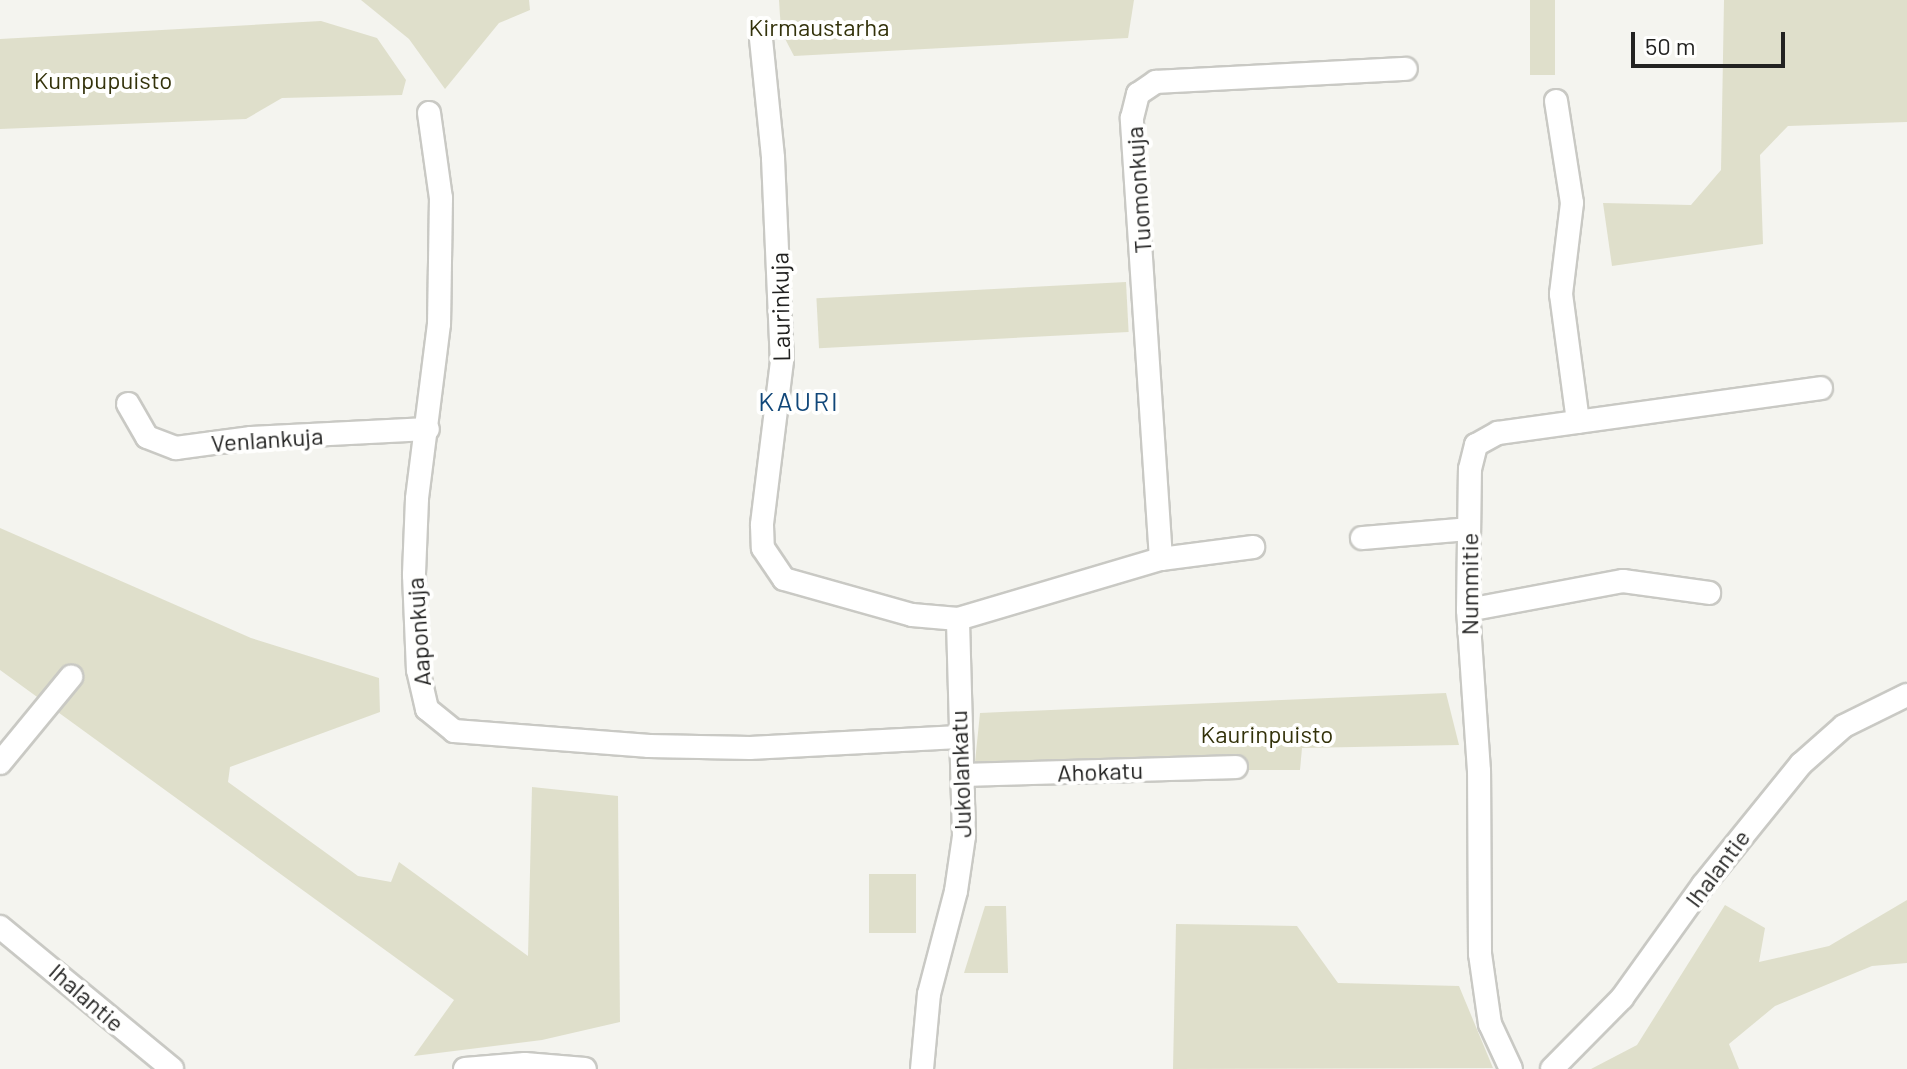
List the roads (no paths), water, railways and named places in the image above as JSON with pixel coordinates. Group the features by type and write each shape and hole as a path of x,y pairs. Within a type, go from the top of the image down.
{"street":[{"name":"Laurinkuja","path":"761,39 775,186 782,361 763,548 771,566 800,588 912,615 958,619"},
{"name":"Tuomonkuja","path":"1161,559 1132,118 1138,94 1156,82 1406,69"},
{"path":"1556,101 1572,203 1561,294 1578,422"},
{"name":"Aaponkuja","path":"429,113 441,198 439,324 417,499 414,575 420,693 438,723 472,734 699,749 958,737"},
{"name":"Nummitie","path":"1511,1069 1490,1024 1480,954 1479,771 1468,610 1470,469 1476,445 1498,433 1821,388"},
{"name":"Venlankuja","path":"128,404 147,437 176,448 428,429"},
{"path":"1362,538 1469,529"},
{"path":"958,619 1161,559 1253,547"},
{"path":"1468,610 1623,581 1709,593"},
{"name":"Jukolankatu","path":"922,1069 929,994 961,863 965,775 958,737 958,619"},
{"path":"0,763 71,677"},
{"name":"Ihalantie","path":"1552,1069 1622,998 1703,885 1801,764 1844,726 1907,695"},
{"name":"Ahokatu","path":"965,775 1236,767"},
{"name":"Ihalantie","path":"0,927 172,1069"},
{"path":"465,1069 525,1064 585,1069"}],"district":[{"name":"KAURI","path":"799,401"}],"park label":[{"name":"Kirmaustarha","path":"819,27"},
{"name":"Kumpupuisto","path":"103,80"},
{"name":"Kaurinpuisto","path":"1267,734"}]}
